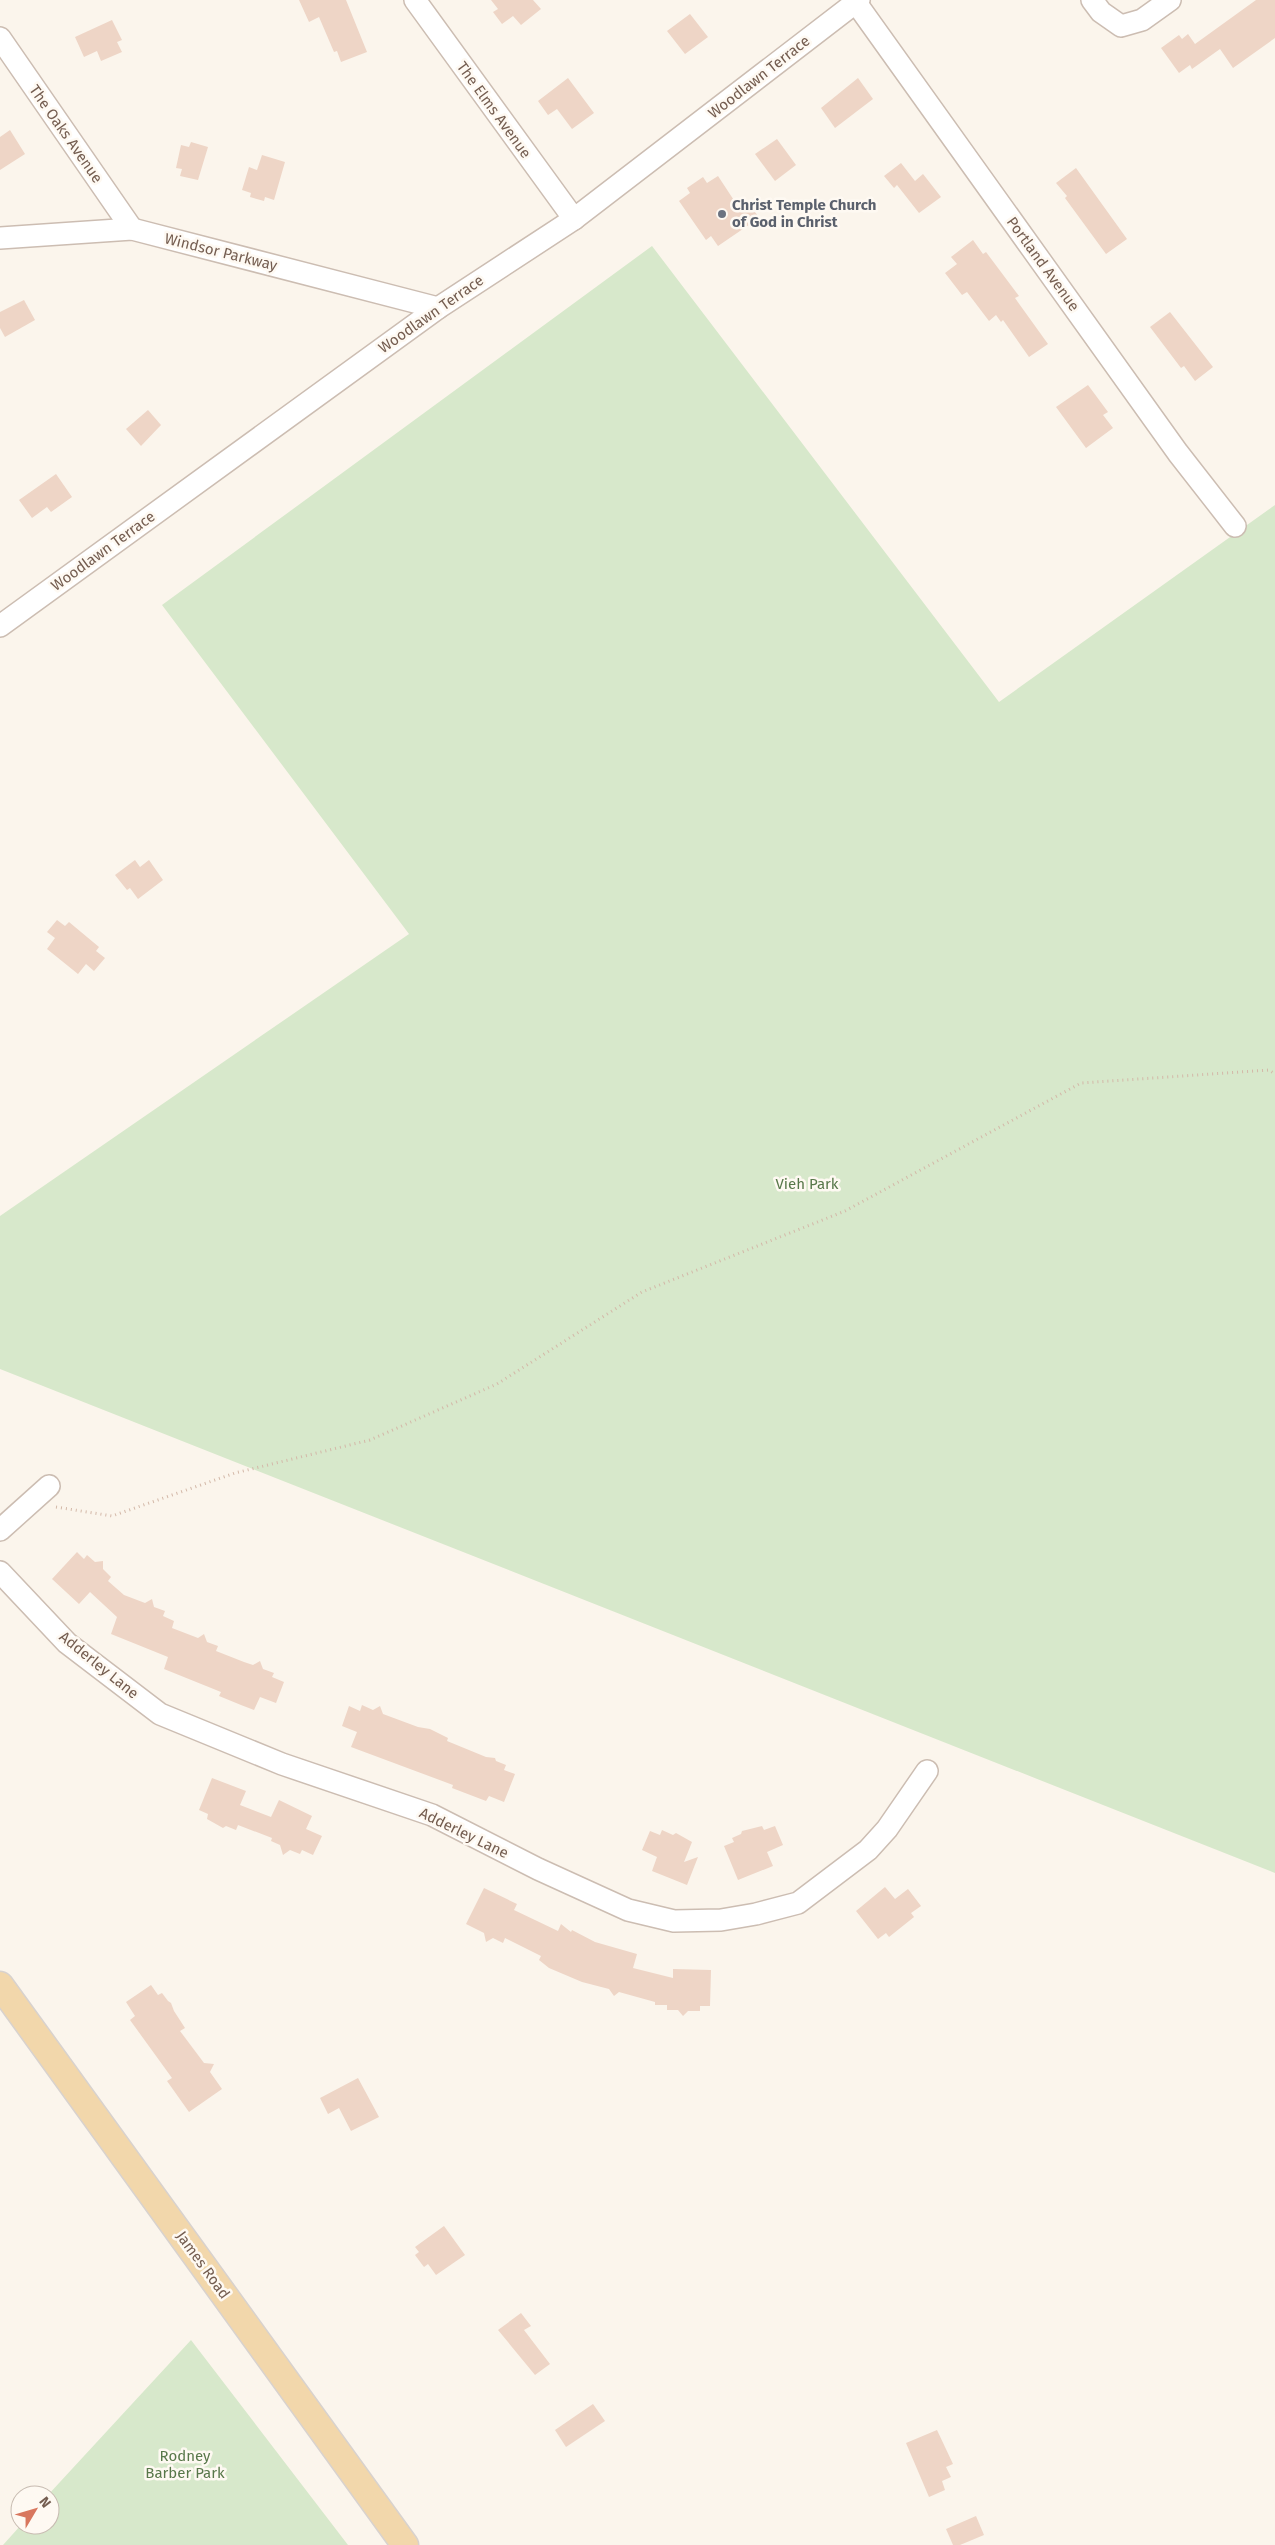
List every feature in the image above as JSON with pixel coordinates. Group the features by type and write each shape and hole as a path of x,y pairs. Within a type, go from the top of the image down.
{"main road":[{"name":"James Road","path":"0,1985 405,2545"}],"street":[{"name":"The Elms Avenue","path":"415,0 574,220"},
{"path":"1092,0 1101,12 1121,26 1142,20 1170,0"},
{"name":"Woodlawn Terrace","path":"0,626 438,308 574,220 856,1"},
{"name":"Portland Avenue","path":"856,1 1178,453 1235,526"},
{"name":"The Oaks Avenue","path":"0,38 132,229"},
{"name":"Windsor Parkway","path":"0,238 132,229 438,308"},
{"path":"0,1530 49,1486"},
{"name":"Adderley Lane","path":"0,1572 67,1642 160,1714 282,1764 432,1815 538,1869 628,1910 674,1921 722,1920 756,1914 798,1903 868,1850 887,1828 927,1771"}],"path":[{"path":"30,1503 112,1516 235,1473 370,1440 497,1384 642,1292 845,1211 1081,1083 1269,1070 1275,1074"}],"green space":[{"name":"Vieh Park","path":"652,246 999,702 1275,505 1275,1873 0,1369 0,1216 409,934 162,605"},
{"name":"Rodney Barber Park","path":"191,2340 348,2545 3,2545 12,2535 60,2535 60,2485 57,2485"}],"building":[{"path":"299,0 346,0 367,52 341,62 337,51 334,52 319,17 309,22"},
{"path":"491,0 533,0 541,9 521,25 513,16 502,24 493,12 498,9"},
{"path":"1256,0 1275,0 1275,38 1233,68 1220,49 1192,69 1190,65 1179,73 1161,48 1179,35 1182,39 1188,34 1195,44"},
{"path":"690,14 708,37 685,54 667,31"},
{"path":"112,20 122,40 117,42 122,52 101,61 97,51 84,57 75,37"},
{"path":"568,78 594,113 572,129 557,109 548,115 538,101"},
{"path":"858,78 873,99 835,128 821,108"},
{"path":"10,130 25,154 0,170 0,137"},
{"path":"777,139 796,165 775,181 755,154"},
{"path":"191,142 208,147 198,180 180,176 182,169 176,168 181,145 189,147"},
{"path":"262,155 285,162 274,200 265,197 264,201 250,197 251,193 242,190 249,167 257,170"},
{"path":"901,163 915,181 923,174 941,197 919,213 897,185 894,188 884,176"},
{"path":"1076,168 1127,239 1106,254 1065,198 1067,196 1056,183"},
{"name":"Christ Temple Church of God in Christ","path":"718,176 741,211 750,204 759,218 718,246 711,236 706,240 679,201 690,193 687,188 703,177 707,183"},
{"path":"973,240 983,254 986,252 1019,296 1015,298 1048,344 1029,357 1003,320 1001,322 996,315 989,321 967,292 962,295 945,273 957,264 951,257"},
{"path":"24,300 35,320 5,337 0,328 0,312"},
{"path":"1170,312 1213,367 1195,381 1184,366 1181,368 1150,327"},
{"path":"1088,385 1108,412 1103,415 1113,428 1086,448 1056,407"},
{"path":"148,410 161,425 141,446 126,429"},
{"path":"56,474 72,497 51,512 47,507 32,518 19,500"},
{"path":"135,860 140,867 149,860 163,880 138,899 130,888 127,890 115,875"},
{"path":"57,920 65,926 69,922 99,947 96,951 105,958 94,971 86,964 78,974 47,949 55,938 47,932"},
{"path":"77,1552 84,1559 87,1555 95,1562 103,1561 103,1569 111,1577 108,1581 124,1595 145,1603 152,1599 154,1607 165,1611 163,1616 174,1621 172,1628 198,1638 204,1634 207,1642 218,1646 216,1651 244,1662 253,1665 260,1661 263,1669 274,1673 272,1677 284,1682 276,1703 260,1697 254,1710 219,1696 221,1692 164,1669 168,1657 111,1634 117,1617 90,1592 79,1604 52,1579"},
{"path":"362,1705 373,1710 380,1706 383,1714 418,1727 430,1729 448,1738 447,1741 486,1757 495,1758 496,1761 506,1765 504,1770 515,1774 504,1802 489,1796 486,1801 452,1788 453,1785 351,1747 357,1732 342,1726 349,1706 360,1711"},
{"path":"212,1778 246,1791 240,1805 271,1817 279,1800 312,1816 306,1829 322,1836 313,1855 302,1850 300,1854 290,1850 283,1855 280,1845 271,1841 272,1838 238,1825 236,1830 226,1826 223,1828 207,1819 208,1814 199,1810"},
{"path":"762,1826 764,1830 775,1826 783,1845 767,1852 773,1866 738,1880 724,1846 734,1842 732,1838 741,1834 742,1831"},
{"path":"662,1830 673,1835 676,1833 692,1842 684,1862 698,1857 687,1885 652,1871 657,1857 642,1850 650,1831 660,1835"},
{"path":"885,1887 895,1899 908,1889 921,1906 911,1913 914,1917 889,1937 886,1933 878,1939 856,1911"},
{"path":"484,1888 517,1904 514,1910 558,1931 561,1924 571,1932 572,1930 595,1942 637,1954 633,1968 673,1978 673,1969 711,1970 710,2006 700,2006 700,2011 688,2011 683,2016 678,2010 667,2010 667,2005 655,2005 655,2002 619,1992 614,1996 609,1989 582,1982 549,1968 539,1960 541,1956 505,1938 503,1943 493,1938 486,1942 484,1933 466,1924"},
{"path":"151,1985 158,1995 162,1993 171,2003 185,2028 180,2031 204,2063 214,2064 210,2072 222,2089 189,2112 167,2081 172,2078 130,2020 135,2016 126,2002"},
{"path":"358,2078 379,2117 351,2131 339,2108 328,2114 320,2098"},
{"path":"444,2226 465,2255 436,2275 428,2264 424,2267 415,2255 419,2252 415,2247"},
{"path":"521,2313 531,2326 524,2330 550,2364 535,2375 498,2330"},
{"path":"593,2404 605,2421 566,2447 555,2430"},
{"path":"937,2430 953,2464 946,2467 951,2477 942,2481 945,2490 929,2497 906,2443"},
{"path":"976,2516 984,2535 960,2545 953,2545 946,2529"}],"place":[{"name":"Christ Temple Church of God in Christ","path":"722,214"}]}
